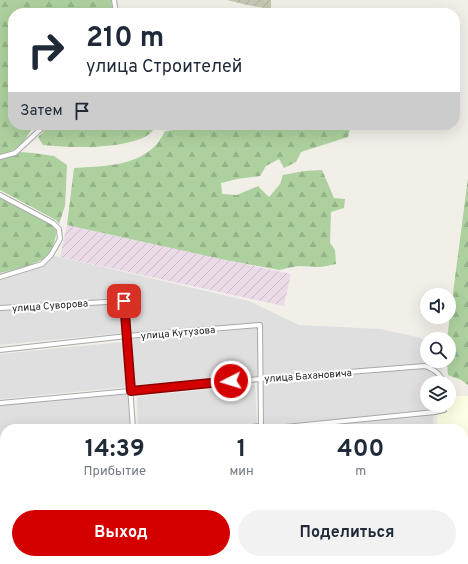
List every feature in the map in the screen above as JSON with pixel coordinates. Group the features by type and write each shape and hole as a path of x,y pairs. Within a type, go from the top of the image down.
{"street":[{"path":"0,157 14,152 39,130"},
{"path":"0,195 53,223 58,228 60,238 51,255 42,264 0,277"},
{"name":"улица Суворова","path":"0,308 124,301 127,336"},
{"name":"улица Кутузова","path":"0,350 127,336 260,325 260,379"},
{"path":"127,336 133,424"},
{"name":"улица Бахановича","path":"0,404 260,379 425,366 434,370 439,376"},
{"path":"260,379 260,424"},
{"path":"315,424 435,412"}],"shaded area":[{"path":"227,0 271,0 271,8 247,5"},
{"path":"67,225 291,274 284,306 60,257"},
{"path":"51,255 249,301 299,325 380,329 420,338 420,364 262,377 261,324 129,334 125,299 0,307 0,277 42,264"},
{"path":"121,303 123,333 0,345 0,311"},
{"path":"258,328 258,376 134,388 130,339"},
{"path":"123,342 127,387 0,399 0,354"},
{"path":"425,368 433,371 437,376 420,376 420,411 296,424 262,424 262,380"},
{"path":"255,385 257,423 138,424 137,398 140,396"},
{"path":"128,393 131,424 0,424 0,405"},
{"path":"456,396 468,396 468,424 438,424 437,414 456,412"},
{"path":"433,414 434,424 325,424"}],"green space":[{"path":"0,0 111,0 112,8 8,8 8,130 32,130 18,147 0,155"},
{"path":"45,130 153,130 143,138 130,142 118,145 92,147 43,145 38,137"},
{"path":"350,130 348,137 301,152 296,162 284,168 279,159 266,166 260,176 221,183 222,194 237,195 258,186 269,197 280,184 283,175 304,171 322,170 334,198 345,199 344,208 331,212 330,243 335,250 336,264 321,267 298,266 279,270 221,259 67,225 74,168 107,166 139,157 149,152 157,144 165,131"},
{"path":"19,152 54,156 67,165 65,206 59,224 56,220 0,190 0,159"},
{"path":"468,178 468,385 456,378 456,376 448,375 448,368 456,368 456,332 448,332 449,324 456,324 456,288 454,288"},
{"path":"0,197 56,227 53,247 44,259 28,266 0,273"}],"route":[{"path":"124,301 131,391 231,381"}]}
